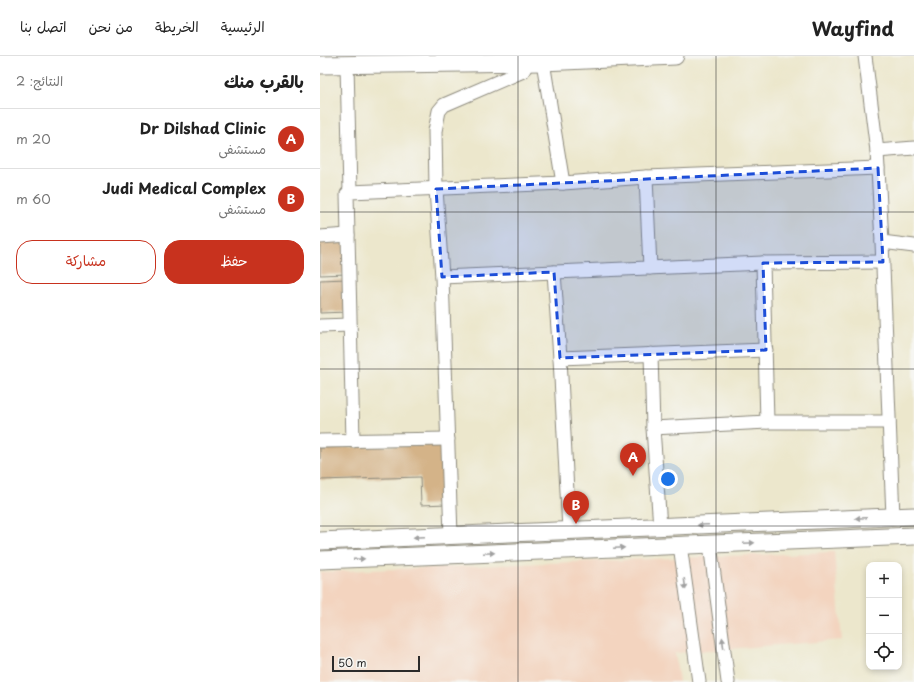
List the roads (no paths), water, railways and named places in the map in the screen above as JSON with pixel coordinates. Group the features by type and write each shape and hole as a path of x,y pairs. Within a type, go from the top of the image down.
{"main road":[{"path":"320,65 675,56"},
{"path":"320,540 914,516"},
{"path":"529,532 531,552"},
{"path":"320,560 914,536"}],"street":[{"path":"865,56 877,151 893,517"},
{"path":"451,535 442,277 434,131 439,111 444,106 523,71 538,60 563,183"},
{"path":"347,65 350,192 347,194 353,441"},
{"path":"877,151 914,148"},
{"path":"350,192 563,183 646,177 878,168"},
{"path":"646,177 650,268"},
{"path":"320,237 348,235"},
{"path":"882,242 914,246"},
{"path":"442,277 763,262 883,262"},
{"path":"763,262 767,422"},
{"path":"554,272 569,530"},
{"path":"320,326 350,325"},
{"path":"560,358 766,350"},
{"path":"652,354 653,428 660,527"},
{"path":"653,428 767,422 889,422"},
{"path":"320,441 448,439"},
{"path":"710,544 728,682"},
{"path":"680,545 699,682"}],"place":[{"name":"Dr Dilshad Clinic","path":"633,476"},
{"name":"Judi Medical Complex","path":"576,524"}]}
